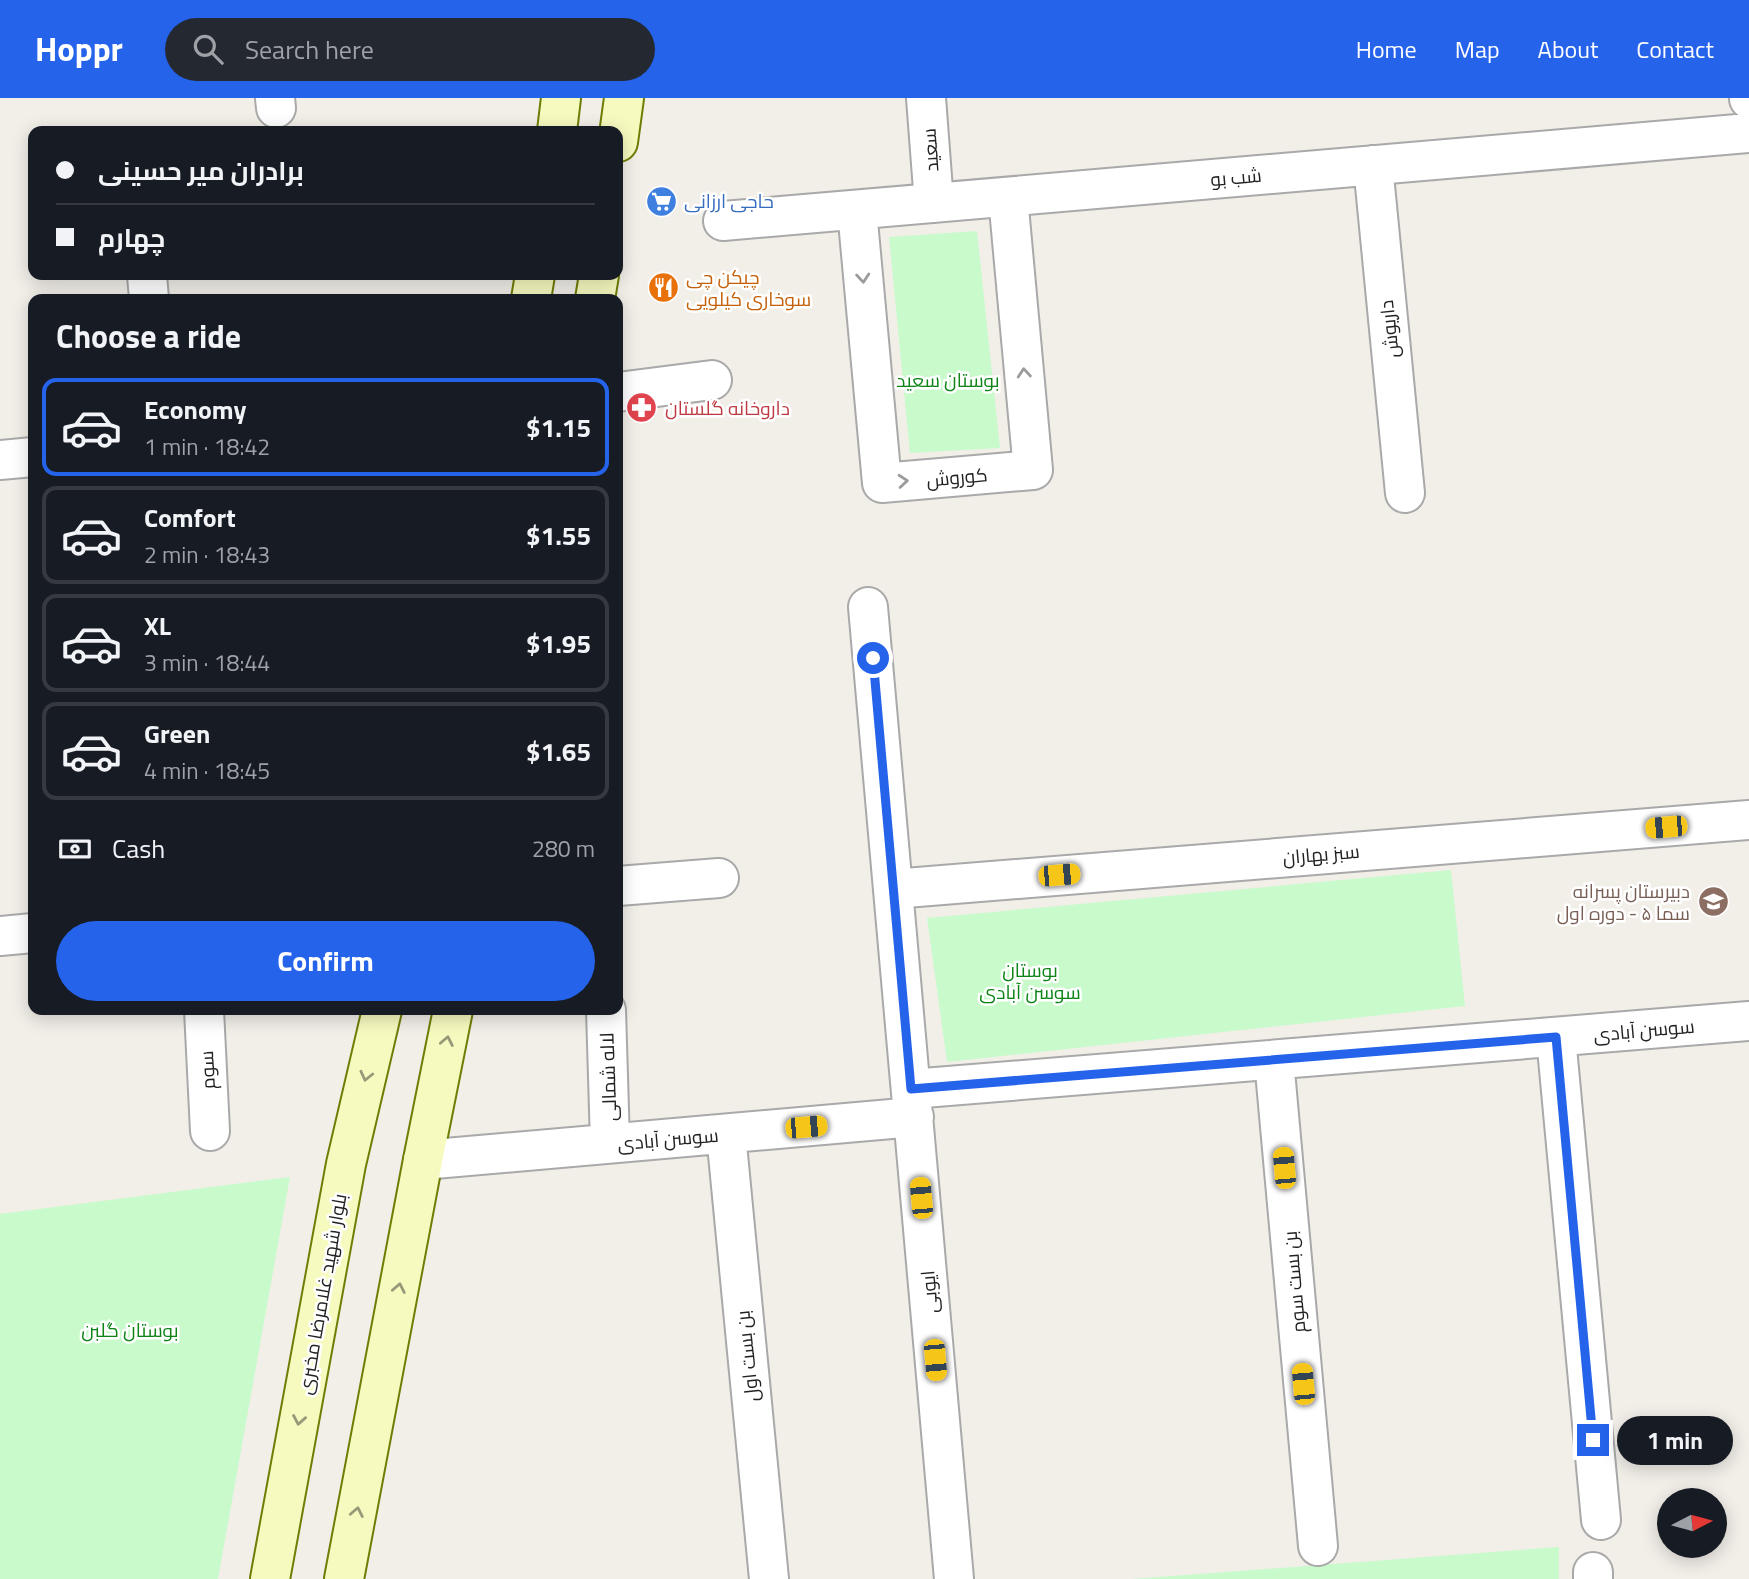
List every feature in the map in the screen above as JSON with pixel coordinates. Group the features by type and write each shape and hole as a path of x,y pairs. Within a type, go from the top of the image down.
{"main road":[{"path":"558,126 562,98"},
{"path":"620,126 624,98"},
{"name":"بلوار شهید غلامرضا مخبری","path":"270,1579 346,1164 381,1015"},
{"path":"344,1579 452,1015"}],"street":[{"name":"سعید","path":"926,98 934,203"},
{"name":"شب بو","path":"723,221 1749,133"},
{"name":"داریوش","path":"1373,165 1405,493"},
{"name":"کوروش","path":"857,210 882,483 978,475 1033,470 1008,197"},
{"path":"623,391 712,380"},
{"path":"0,460 28,457"},
{"name":"ایوبی","path":"868,607 954,1579"},
{"name":"سبز بهاران","path":"893,888 1749,820"},
{"path":"623,886 719,878"},
{"path":"0,936 28,933"},
{"name":"سوم","path":"204,1015 210,1131"},
{"name":"لاله شمالی","path":"606,1015 610,1143"},
{"name":"سوسن آبادی","path":"423,1160 726,1134 912,1103 1274,1060 1749,1021"},
{"path":"1556,1037 1601,1520"},
{"name":"بن بست سوم","path":"1274,1060 1318,1546"},
{"name":"بن بست اول","path":"726,1134 769,1579"}],"green space":[{"name":"بوستان سعید","path":"977,231 1000,448 910,453 889,237"},
{"name":"بوستان سوسن آبادی","path":"1451,870 1465,1006 947,1062 927,918"},
{"name":"بوستان گلبن","path":"290,1177 218,1579 0,1579 0,1214"},
{"path":"1559,1547 1559,1579 1132,1579"}],"place":[{"name":"حاجی ارزانی","path":"661,201"},
{"name":"چیکن چی سوخاری کیلویی","path":"663,288"},
{"name":"داروخانه گلستان","path":"642,408"},
{"name":"دبیرستان پسرانه سما ۵ - دوره اول","path":"1713,902"}],"route":[{"path":"873,658 911,1089 1556,1037 1593,1440"}]}
